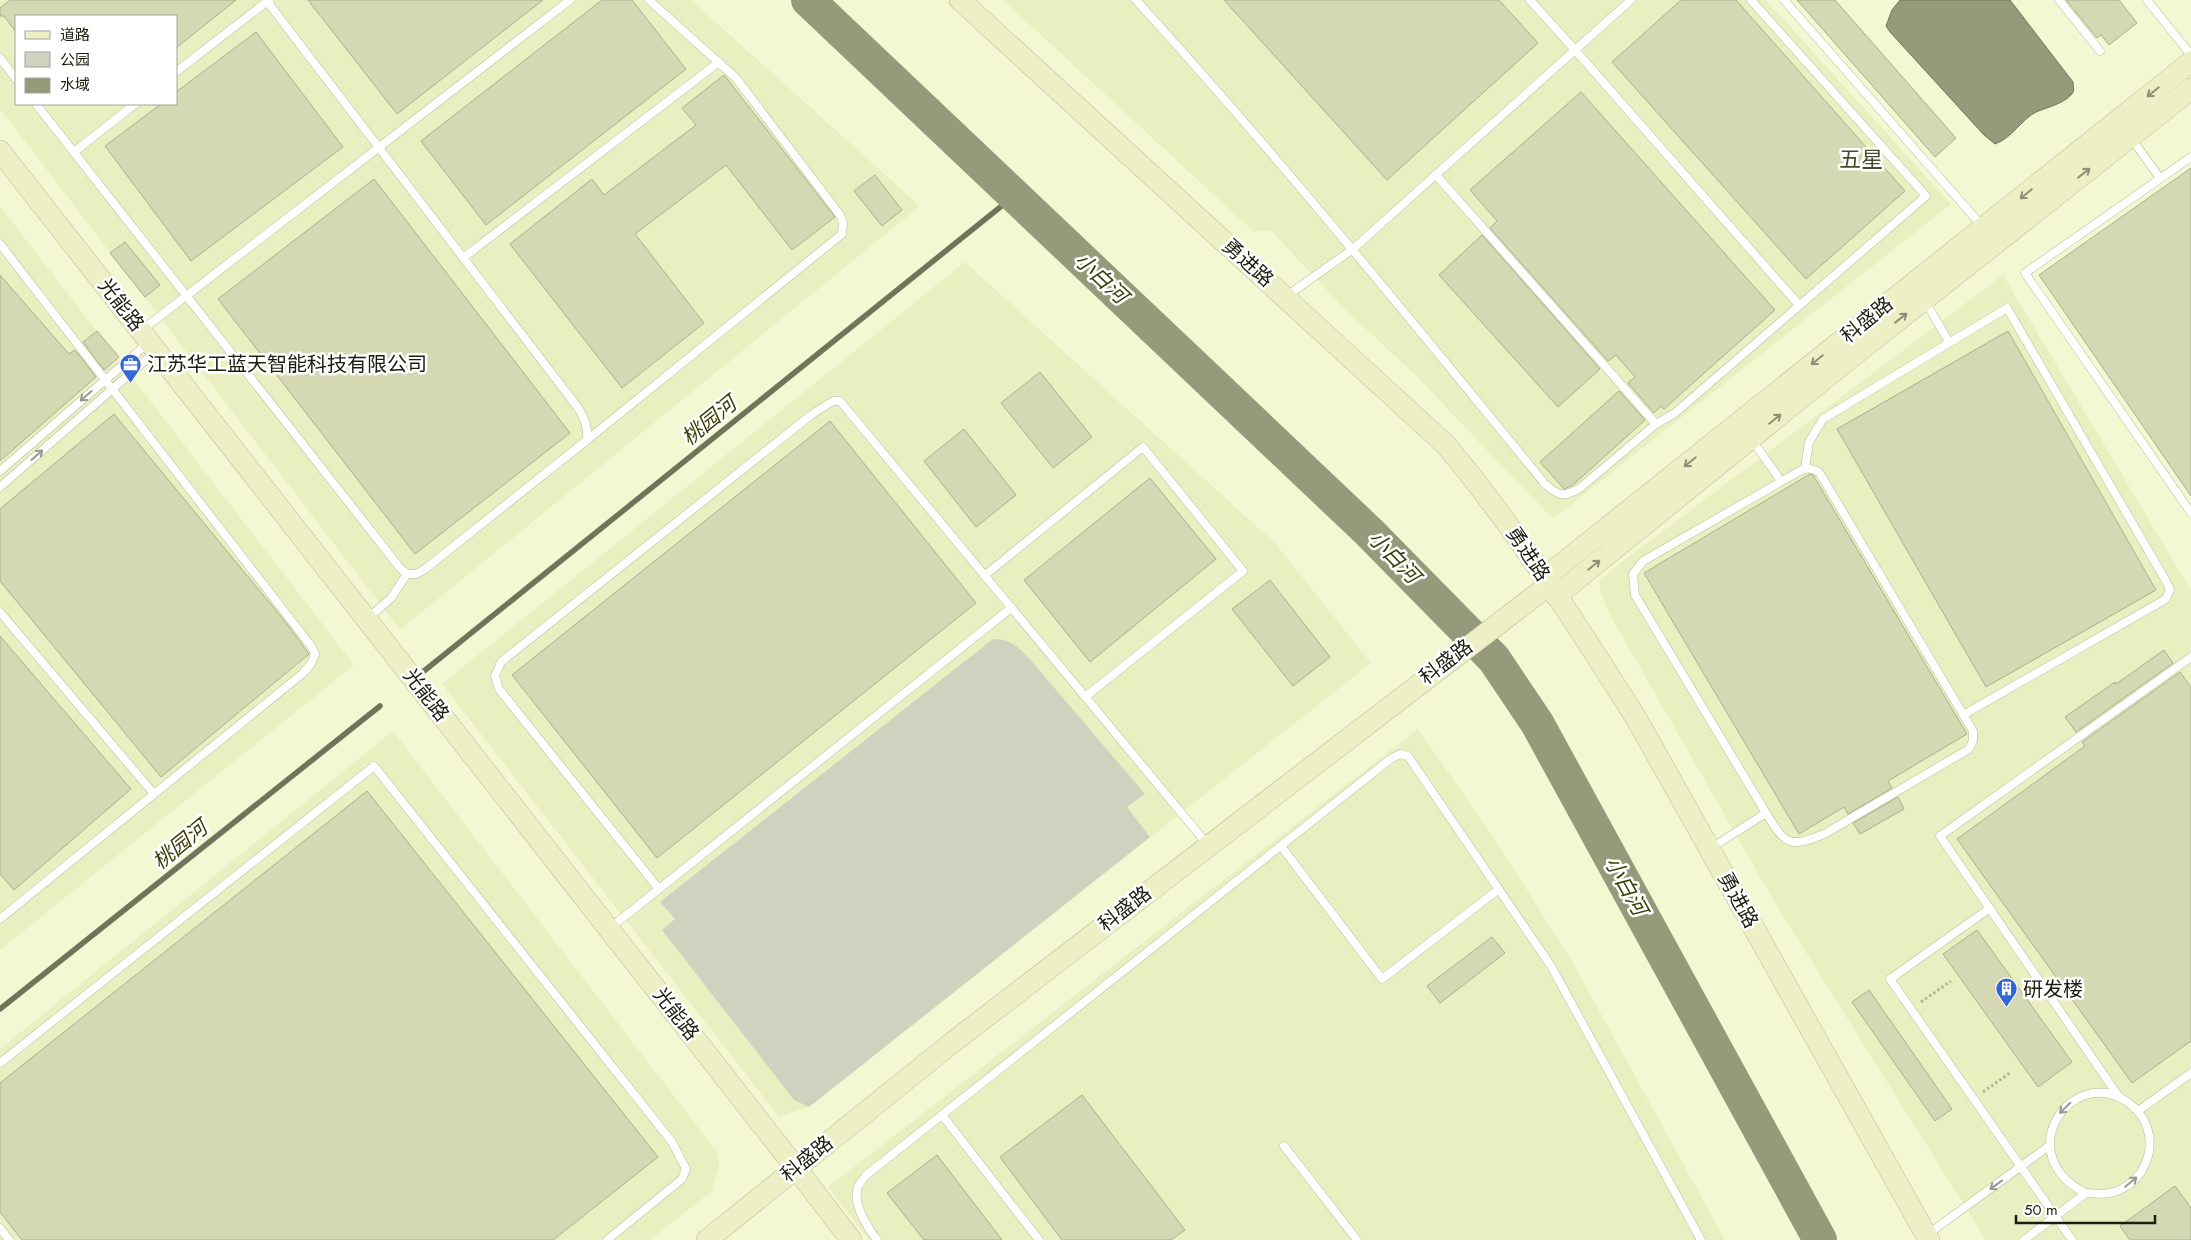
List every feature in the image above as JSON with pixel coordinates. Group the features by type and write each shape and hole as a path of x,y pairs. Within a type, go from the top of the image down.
{"street":[{"name":"勇进路","path":"960,0 1446,445 1481,487 1550,586 1636,718 1928,1238"},
{"name":"科盛路","path":"707,1240 953,1042 1439,667 1550,586 1746,430 1983,228 2191,62"},
{"name":"科盛路","path":"1746,430 1924,300 2191,89"},
{"name":"光能路","path":"0,151 851,1240"}],"lane":[{"path":"0,487 112,390 186,295 570,0"},
{"path":"407,574 416,574 425,569 842,234 843,223 840,215 736,78 649,0"},
{"path":"1136,0 1214,87 1353,249 1539,476 1556,494 1569,494 1580,488 1656,424 1675,413 1926,196 1751,0"},
{"path":"1530,0 1799,305"},
{"path":"1286,297 1353,249 1631,0"},
{"path":"1784,0 1983,228"},
{"path":"2059,0 2100,52"},
{"path":"2147,0 2191,55"},
{"path":"178,70 267,1 579,409 588,431 587,440"},
{"path":"0,58 15,78"},
{"path":"463,258 719,62"},
{"path":"37,105 407,574"},
{"path":"74,152 135,105"},
{"path":"2130,137 2160,178"},
{"path":"2191,157 2025,273 2191,514"},
{"path":"1436,175 1656,424"},
{"path":"0,244 311,646 314,654 311,664 302,674 3,916 0,907"},
{"path":"1924,300 1949,342"},
{"path":"1804,468 1810,442 1823,419 2006,308 2170,590 2166,599 1963,715"},
{"path":"0,471 149,341"},
{"path":"659,889 498,689 494,676 501,662 811,415 833,401 840,402 1208,845"},
{"path":"1746,430 1781,481"},
{"path":"984,576 1143,447 1243,571 1085,697"},
{"path":"1804,468 1819,472 1973,731 1973,741 1969,749 1826,833 1797,843 1789,842 1781,837 1636,595 1633,574 1643,561 1804,468"},
{"path":"367,619 391,598 407,574"},
{"path":"609,929 1011,608"},
{"path":"0,612 154,794"},
{"path":"2119,1097 1940,836 2190,659"},
{"path":"877,1240 865,1220 859,1205 857,1190 865,1176 1389,760 1400,754 1408,756 1550,966 1701,1240"},
{"path":"0,1063 374,766 666,1135 681,1157 686,1169 682,1179 607,1240"},
{"path":"1710,849 1766,812"},
{"path":"1281,846 1382,979 1499,889"},
{"path":"1990,908 1890,979 2072,1240"},
{"path":"2138,1112 2191,1073"},
{"path":"2103,1093 2119,1097 2134,1106 2138,1112 2144,1119 2150,1136 2150,1152 2144,1169 2133,1182 2119,1191 2102,1194 2086,1192 2072,1186 2060,1175 2052,1161 2049,1146 2051,1129 2059,1114 2071,1102 2086,1095 2103,1093"},
{"path":"942,1115 1039,1240"},
{"path":"1284,1146 1357,1240"},
{"path":"1928,1238 2049,1146"},
{"path":"2024,1240 2086,1192"},
{"path":"0,1228 9,1240"}],"path":[{"path":"1911,1009 1951,981"},
{"path":"1973,1098 2011,1072"}],"shaded area":[{"path":"0,0 691,0 920,206 400,630 0,109"},
{"path":"1003,0 1766,0 1951,204 1553,519 1416,376 1345,309 1270,230 1254,232"},
{"path":"0,206 354,665 0,950"},
{"path":"965,262 1275,543 1371,663 809,1107 779,1117 442,684"},
{"path":"2003,275 2191,590 2191,1240 1986,1240 1775,903 1610,615 1601,594 1599,582 1610,571"},
{"path":"1418,729 1492,835 1572,961 1725,1240 869,1240 828,1187"},
{"path":"393,731 718,1153 719,1169 711,1192 650,1240 0,1240 0,1049"}],"green space":[{"path":"993,639 999,639 1017,646 1024,653 1145,794 1127,807 1150,837 809,1107 794,1100 662,930 675,919 660,902"}],"water":[{"path":"1900,0 2010,0 2073,82 2073,92 2060,103 2031,115 2006,138 1995,144 1984,135 1886,26 1892,10"}],"building":[{"path":"10,0 236,0 178,46 178,15 15,15 15,31 4,16 0,16 0,8"},
{"path":"308,0 543,0 397,114"},
{"path":"602,0 632,0 686,69 486,225 421,141"},
{"path":"1224,0 1499,0 1538,43 1387,180"},
{"path":"1681,0 1736,0 1905,191 1806,279 1612,62"},
{"path":"1797,0 1835,0 1956,138 1935,157"},
{"path":"2066,0 2119,0 2137,23 2109,45 2101,35 2097,38"},
{"path":"256,32 343,147 191,261 105,146 160,105 178,105 178,90"},
{"path":"724,75 835,217 792,250 726,165 635,234 704,323 622,388 510,244 592,179 604,195 696,125 682,108"},
{"path":"1581,92 1775,310 1664,409 1661,406 1654,413 1628,383 1635,377 1616,355 1608,361 1490,228 1497,221 1470,190"},
{"path":"2191,168 2191,496 2039,275"},
{"path":"875,175 902,210 882,226 854,191"},
{"path":"374,179 570,433 415,554 218,299"},
{"path":"1482,235 1600,369 1558,407 1439,275"},
{"path":"125,242 160,285 145,297 110,253"},
{"path":"0,275 69,354 75,350 96,377 0,461"},
{"path":"97,331 119,357 104,370 83,342"},
{"path":"2008,331 2156,590 1986,687 1837,429"},
{"path":"1040,372 1092,437 1053,468 1001,403"},
{"path":"1619,391 1645,420 1573,485 1564,489 1540,462"},
{"path":"114,414 287,624 309,654 161,777 0,581 0,509"},
{"path":"830,421 976,603 657,858 512,675"},
{"path":"964,429 1016,495 976,527 924,461"},
{"path":"1810,474 1813,475 1967,734 1888,781 1892,788 1848,814 1844,807 1799,834 1644,573"},
{"path":"1150,478 1216,559 1090,662 1024,580"},
{"path":"1270,580 1330,657 1293,686 1232,609"},
{"path":"0,636 131,789 14,890 0,874"},
{"path":"2164,650 2173,663 2076,732 2065,717"},
{"path":"2180,672 2191,687 2191,1041 2132,1083 1957,839 2085,746 2082,742"},
{"path":"367,791 658,1157 553,1240 22,1240 0,1212 0,1083"},
{"path":"1898,797 1904,809 1860,834 1853,823"},
{"name":"研发楼","path":"1977,930 2072,1062 2038,1087 1943,954"},
{"path":"1492,937 1505,953 1440,1003 1427,986"},
{"path":"1869,990 1952,1109 1935,1121 1852,1002"},
{"path":"1082,1095 1185,1230 1171,1240 1062,1240 1000,1157"},
{"path":"937,1155 1002,1240 924,1240 887,1193"},
{"path":"2175,1186 2191,1208 2191,1240 2130,1240 2120,1226"}],"waterway":[{"name":"小白河","path":"808,0 1369,532 1494,659 1537,723 1820,1240"},
{"name":"桃园河","path":"424,671 1014,196"},
{"name":"桃园河","path":"0,1009 380,706"}],"place":[{"name":"江苏华工蓝天智能科技有限公司","path":"131,383"},
{"name":"研发楼","path":"2007,1008"}],"district":[{"name":"五星","path":"1861,159"}]}
